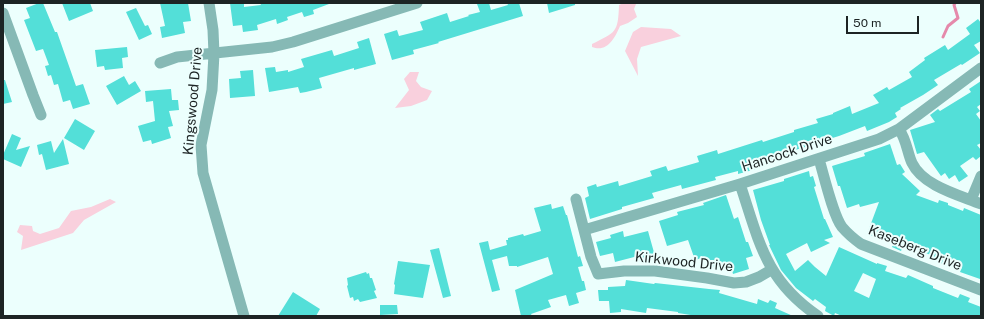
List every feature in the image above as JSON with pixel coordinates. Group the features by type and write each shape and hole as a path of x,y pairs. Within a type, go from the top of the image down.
{"street":[{"name":"Kingswood Drive","path":"209,3 214,54 212,90 201,145 203,173 244,316"},
{"path":"160,63 178,57 251,50 279,45 417,3"},
{"path":"3,13 41,115"},
{"name":"Hancock Drive","path":"584,230 740,184 880,139 899,129 981,68"},
{"path":"899,129 905,138 912,163 920,175 932,184 976,202 981,176"},
{"name":"Kaseberg Drive","path":"819,159 836,214 841,226 851,237 861,244 981,290"},
{"path":"740,184 761,246 771,270 791,295 818,316"},
{"name":"Kirkwood Drive","path":"576,199 591,257 598,274 624,271 655,271 734,283 746,282 771,270"}],"shaded area":[{"path":"624,3 636,4 634,9 637,17 620,26 613,40 606,46 602,48 592,47 592,44 611,34 614,30 618,21 619,5"},
{"path":"641,27 671,29 681,36 641,47 637,59 638,76 625,51 633,32"},
{"path":"410,72 419,72 416,81 421,87 432,91 427,100 411,106 395,108 409,90 404,79"},
{"path":"110,199 116,202 84,220 73,233 21,250 23,236 17,232 20,225 32,226 33,231 40,234 59,228 71,211 91,207"}],"building":[{"path":"43,3 55,32 57,32 76,86 83,84 90,104 73,109 70,100 63,102 58,84 54,85 51,75 48,76 45,66 49,65 43,49 36,51 24,20 30,18 26,8"},
{"path":"62,3 90,3 93,11 69,21"},
{"path":"160,3 188,3 191,21 183,22 185,33 162,38 160,27 165,26"},
{"path":"230,3 244,3 244,7 261,5 260,3 329,4 313,10 314,14 304,17 302,12 287,17 288,20 277,24 276,19 257,25 258,30 243,32 242,25 233,26"},
{"path":"489,3 491,10 508,5 507,3 519,3 523,16 413,50 414,54 392,60 384,34 397,30 399,36 423,30 420,22 447,13 450,22 469,16 468,15 480,12 477,4"},
{"path":"547,3 575,3 575,5 549,13"},
{"path":"136,8 145,26 148,25 152,34 139,40 126,12"},
{"path":"978,19 981,23 981,41 974,45 980,53 962,65 961,64 934,80 938,85 900,108 901,109 895,113 897,117 889,122 867,131 865,126 795,150 795,152 764,162 765,166 749,171 738,174 738,171 715,177 716,180 682,189 681,185 652,193 654,198 622,207 622,209 590,219 585,198 589,196 587,187 596,184 597,187 618,181 619,186 652,176 650,171 666,166 668,171 699,162 697,156 717,150 718,154 762,140 763,142 794,132 794,130 818,123 816,119 833,114 850,106 852,114 879,103 873,95 887,87 889,90 912,77 909,72 925,60 924,58 945,45 948,50 970,34 966,28"},
{"path":"369,38 376,64 354,70 354,68 319,78 322,88 300,93 298,87 269,92 265,68 275,67 276,72 288,70 288,72 304,67 301,59 332,50 334,56 359,48 357,42"},
{"path":"127,47 128,57 122,58 123,68 105,70 104,66 97,67 95,50"},
{"path":"253,70 255,96 230,98 229,79 241,78 240,71"},
{"path":"124,76 129,85 135,81 141,91 117,105 106,86"},
{"path":"3,80 5,80 12,102 3,104"},
{"path":"981,81 981,104 977,107 980,111 976,114 981,121 981,143 977,145 981,150 981,156 976,160 973,157 960,166 968,176 959,182 955,175 949,179 945,173 941,176 924,152 917,154 910,130 935,122 930,115 938,109 940,111 971,92 969,89"},
{"path":"171,89 172,100 178,100 179,110 169,111 173,126 168,127 171,138 152,144 151,140 143,142 138,126 155,121 153,101 146,102 145,91"},
{"path":"75,119 95,131 84,150 64,138"},
{"path":"12,134 21,138 16,150 30,146 21,167 3,159 3,155"},
{"path":"63,139 69,164 46,170 42,154 39,155 37,145 51,141 54,153"},
{"path":"890,144 897,165 900,164 905,172 902,174 920,191 916,195 938,203 939,200 963,211 964,208 981,215 980,279 960,272 962,267 944,260 943,264 931,259 933,256 904,244 901,251 892,247 894,243 867,234 879,202 860,207 859,204 847,208 832,166 865,156 864,153"},
{"path":"809,171 810,177 813,176 816,186 814,187 824,219 833,237 824,240 830,243 811,252 807,243 786,254 795,271 808,260 826,276 839,247 877,264 887,266 885,271 906,278 908,275 933,286 933,288 958,298 960,294 970,298 968,302 981,307 981,316 842,316 835,313 834,316 825,311 826,307 815,299 813,301 796,288 781,270 769,245 761,220 753,190 784,181 784,179","holes":["863,273 876,279 869,298 854,291"]},
{"path":"726,195 734,219 738,217 746,242 748,242 753,256 746,258 749,269 733,274 730,263 724,265 723,263 709,268 705,257 695,260 688,240 667,246 659,221 678,215 677,212 704,205 703,203"},
{"path":"551,204 552,209 563,206 567,215 578,257 580,256 583,266 578,267 586,290 576,293 579,303 569,306 566,295 548,300 551,307 531,314 532,316 521,316 515,290 553,274 548,257 517,267 509,266 507,256 492,260 500,290 492,292 479,243 488,241 490,250 507,245 506,240 508,240 508,238 523,234 524,236 541,231 534,208"},
{"path":"623,231 624,237 648,231 655,256 639,260 638,256 615,262 613,253 600,256 596,242 611,238 610,235"},
{"path":"439,248 451,296 443,298 430,250"},
{"path":"398,261 430,265 423,298 394,294 394,284"},
{"path":"366,272 367,274 369,273 370,278 372,278 376,290 374,291 377,298 360,302 358,299 354,301 353,297 350,298 347,278"},
{"path":"626,280 720,290 719,293 757,304 758,299 768,303 770,300 777,303 775,308 793,316 697,316 647,308 646,313 621,309 621,312 610,313 609,301 599,301 598,290 608,290 608,287 625,286"},
{"path":"293,292 320,309 316,316 278,316"},
{"path":"380,305 397,305 398,314 380,315"}],"waterway":[{"path":"943,37 948,26 958,18 954,5 955,3"}]}
